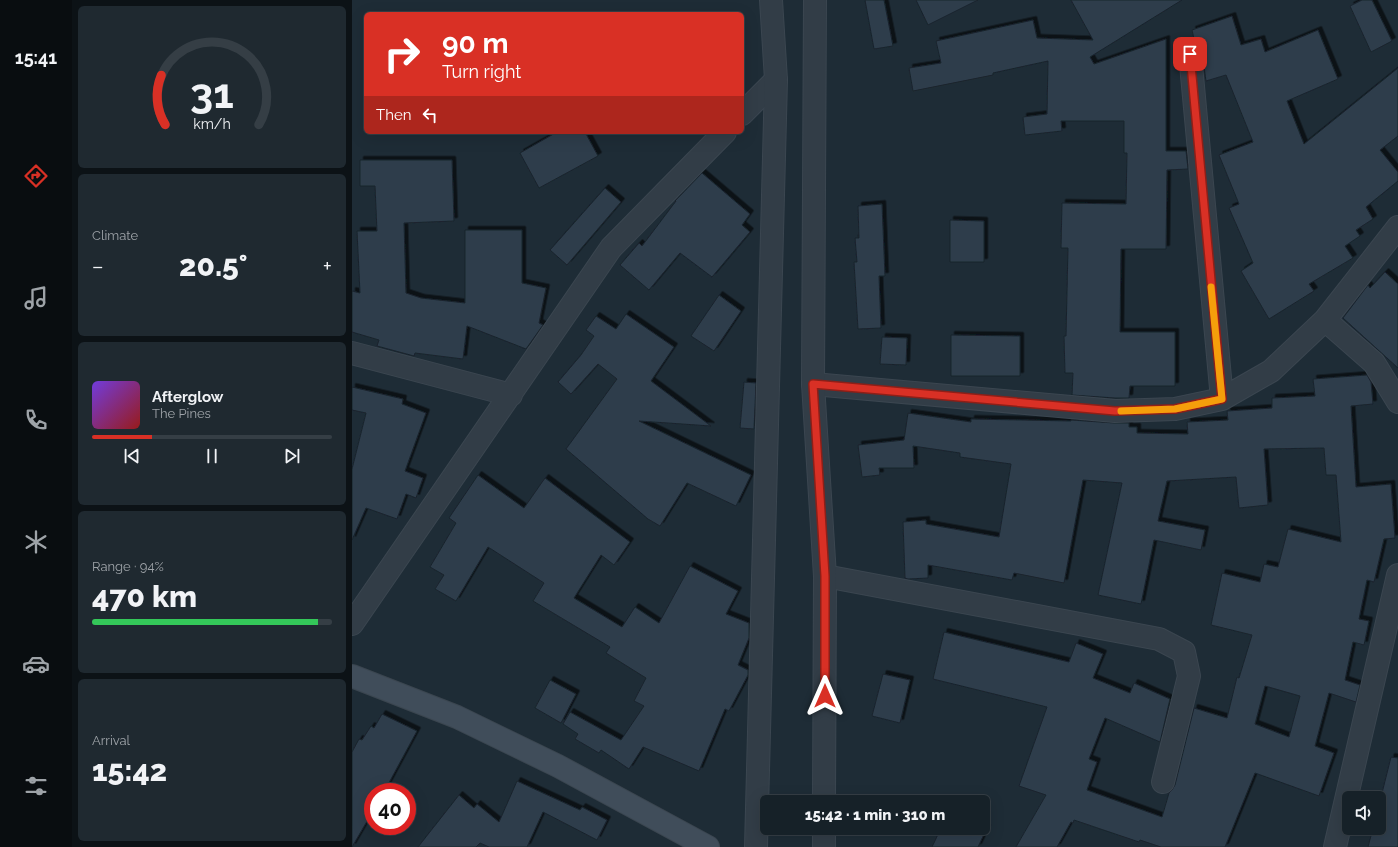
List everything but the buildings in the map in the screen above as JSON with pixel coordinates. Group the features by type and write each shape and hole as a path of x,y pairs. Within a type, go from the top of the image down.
{"main road":[{"path":"352,676 457,717 558,766 708,847"}],"street":[{"path":"756,847 776,80 772,0"},
{"path":"816,1 813,384 825,576 824,795"},
{"path":"1190,54 1222,399"},
{"path":"744,112 776,80"},
{"path":"352,624 612,248 723,134"},
{"path":"813,384 1115,411 1175,409 1222,399 1271,371 1325,320 1398,227"},
{"path":"1325,320 1374,364 1398,402"},
{"path":"352,353 511,396"},
{"path":"1335,847 1398,575"},
{"path":"825,576 1159,640 1184,652 1189,676 1163,782"},
{"path":"824,835 824,847"}],"slow traffic":[{"path":"1121,411 1175,409 1222,399 1211,287"}],"route":[{"path":"825,696 825,576 813,384 1115,411 1175,409 1222,399 1190,54"}]}
